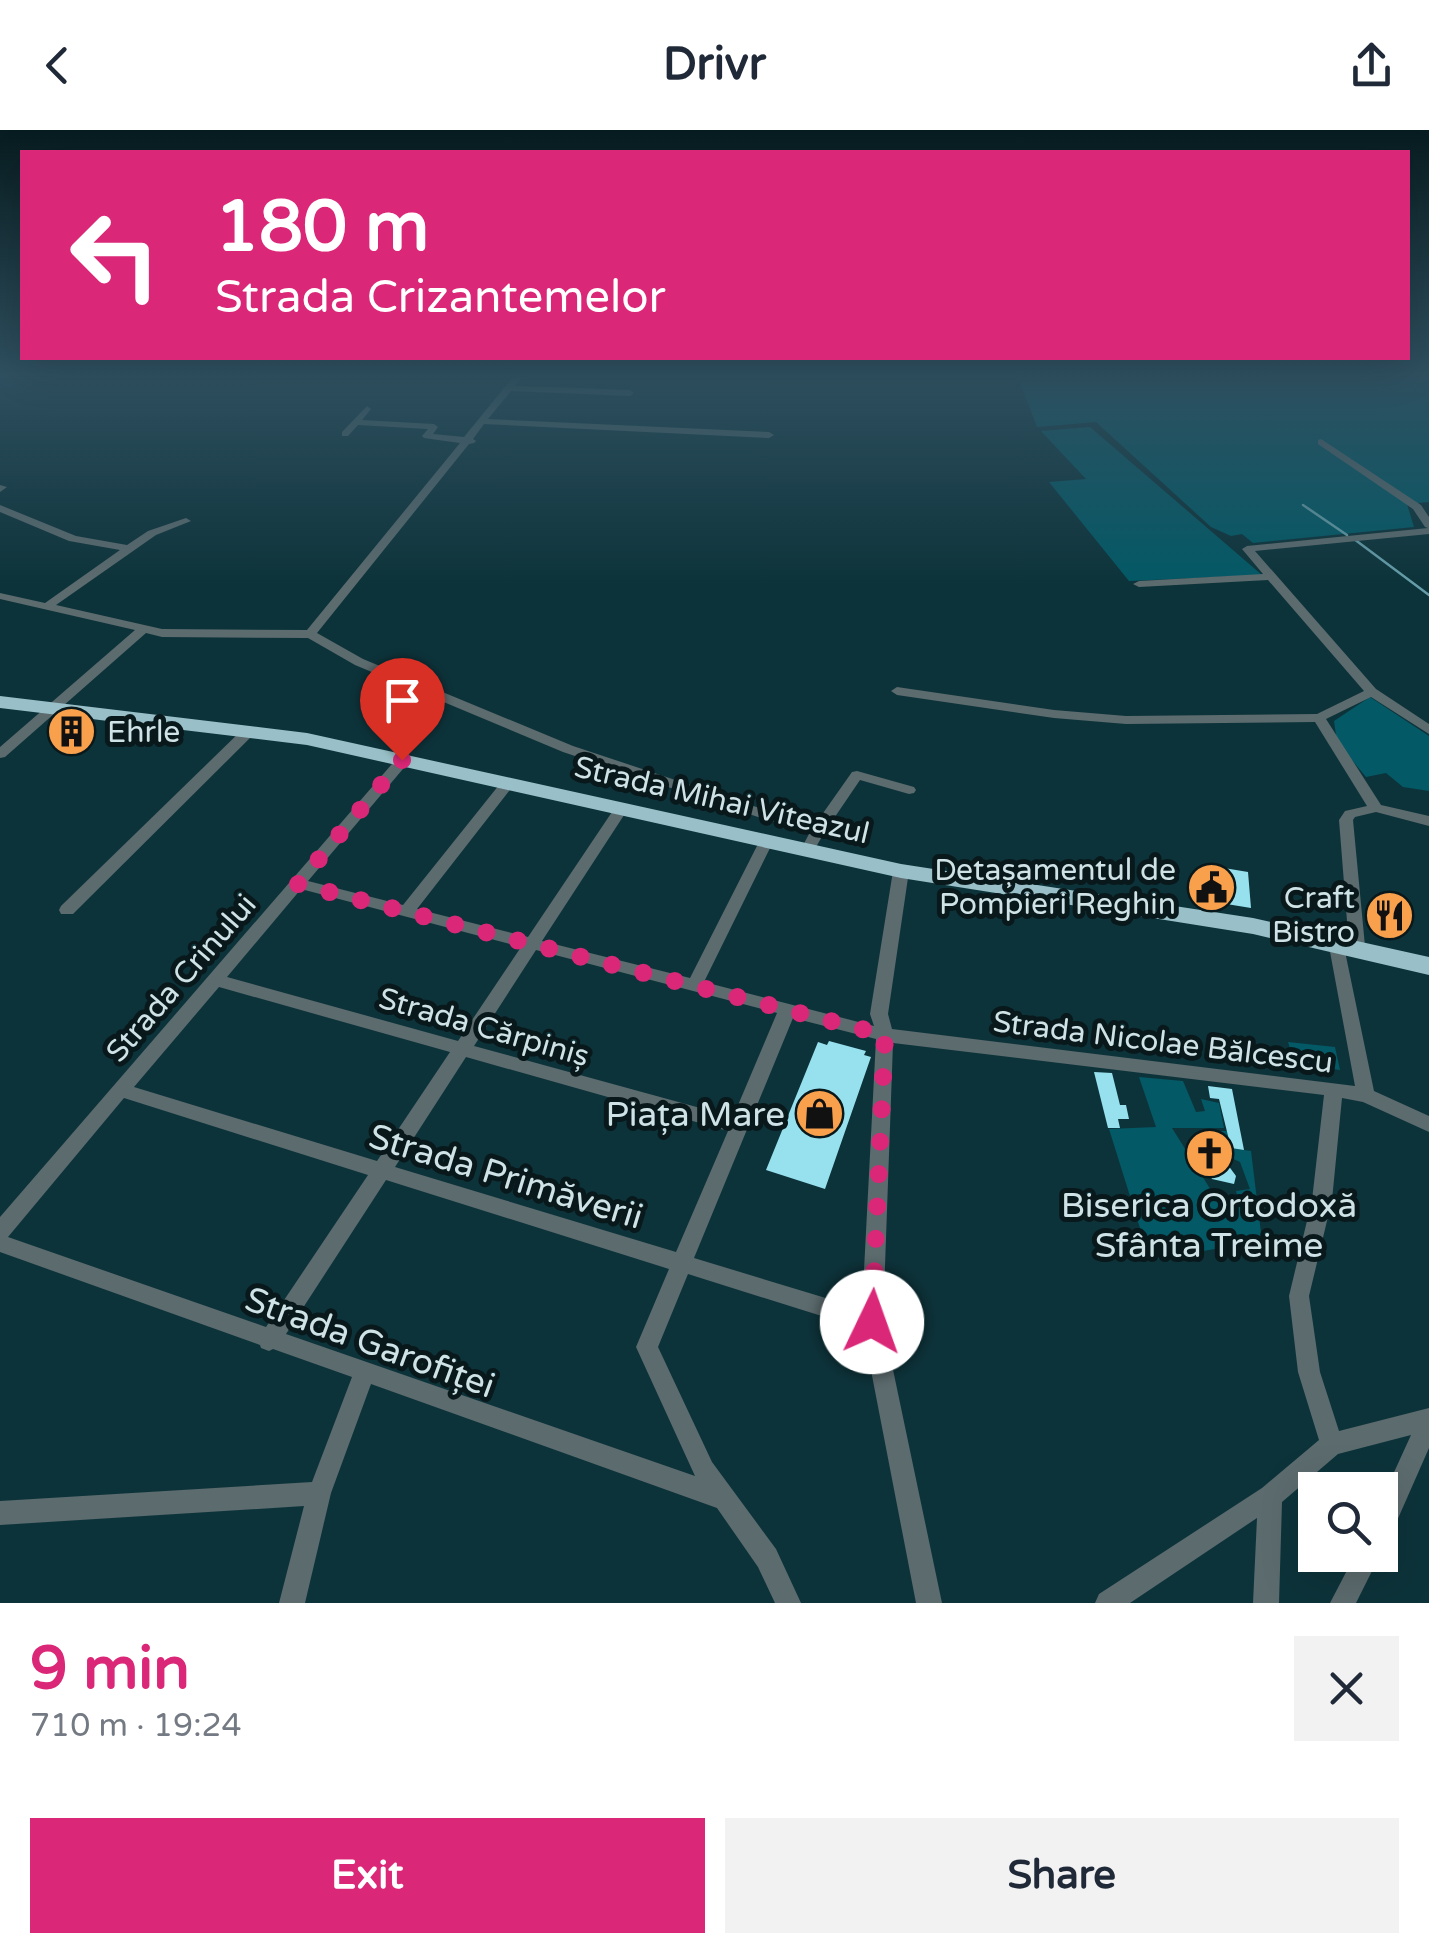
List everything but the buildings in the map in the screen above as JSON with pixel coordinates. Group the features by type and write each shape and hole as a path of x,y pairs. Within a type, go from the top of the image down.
{"highway":[{"name":"Strada Mihai Viteazul","path":"0,702 250,730 766,842 812,842 901,870 1346,944 1429,966"}],"street":[{"path":"310,634 465,446"},
{"path":"1326,446 1420,510 1429,528 1356,540 1248,549 1372,692 1429,730"},
{"path":"0,508 73,539 130,548"},
{"path":"48,606 130,548 161,529 186,520"},
{"path":"1139,584 1269,576"},
{"path":"0,596 177,634 310,634 359,662 568,749 812,842 857,776 910,790"},
{"path":"0,754 144,629"},
{"path":"897,691 1022,710 1126,720 1319,718 1372,692"},
{"path":"1319,718 1376,808"},
{"path":"68,910 250,730"},
{"name":"Strada Crinului","path":"0,1231 402,760"},
{"path":"406,912 508,783"},
{"path":"1366,1096 1346,944 1346,820 1350,814 1376,808 1429,821"},
{"path":"269,1340 621,809"},
{"path":"695,984 766,842"},
{"path":"901,870 879,1014 885,1035 872,1322 929,1603"},
{"name":"Strada Nicolae Bălcescu","path":"298,884 885,1035 1334,1088 1366,1096 1429,1124"},
{"name":"Strada Cărpiniș","path":"216,980 736,1126"},
{"path":"787,1011 647,1346 720,1496 767,1558 788,1603"},
{"path":"1332,1444 1309,1372 1300,1296 1322,1200 1334,1088"},
{"name":"Strada Primăverii","path":"120,1090 872,1322"},
{"name":"Strada Garofiței","path":"0,1243 720,1496"},
{"path":"292,1603 319,1493 364,1374"},
{"path":"1108,1603 1270,1496 1332,1444 1429,1420"},
{"path":"1398,1490 1429,1420"},
{"path":"0,1513 319,1493"},
{"path":"1266,1603 1270,1496"},
{"path":"1343,1603 1359,1572"}],"shaded area":[{"path":"1055,446 1112,446 1262,575 1129,581 1049,482 1086,479"},
{"path":"1122,446 1429,446 1429,502 1407,504 1414,527 1253,543 1242,534 1231,536 1211,527"},
{"path":"1370,697 1429,736 1429,791 1403,787 1386,773 1366,777 1337,742 1334,721"},
{"path":"1288,1042 1335,1047 1340,1070 1295,1064"},
{"path":"1139,1077 1183,1081 1196,1112 1205,1111 1201,1099 1219,1103 1224,1128 1172,1128 1214,1195 1237,1195 1236,1191 1250,1189 1240,1162 1229,1157 1209,1131 1228,1131 1231,1148 1251,1151 1262,1241 1150,1260 1109,1129 1156,1127"}],"waterway":[{"path":"1303,505 1347,535"},
{"path":"1354,539 1429,595"}],"place":[{"name":"Ehrle","path":"72,732"},
{"name":"Detașamentul de Pompieri Reghin","path":"1211,887"},
{"name":"Craft Bistro","path":"1390,915"},
{"name":"Piața Mare","path":"820,1114"},
{"name":"Biserica Ortodoxă Sfânta Treime","path":"1209,1153"}],"route":[{"path":"402,760 298,884 885,1035 872,1322"}]}
